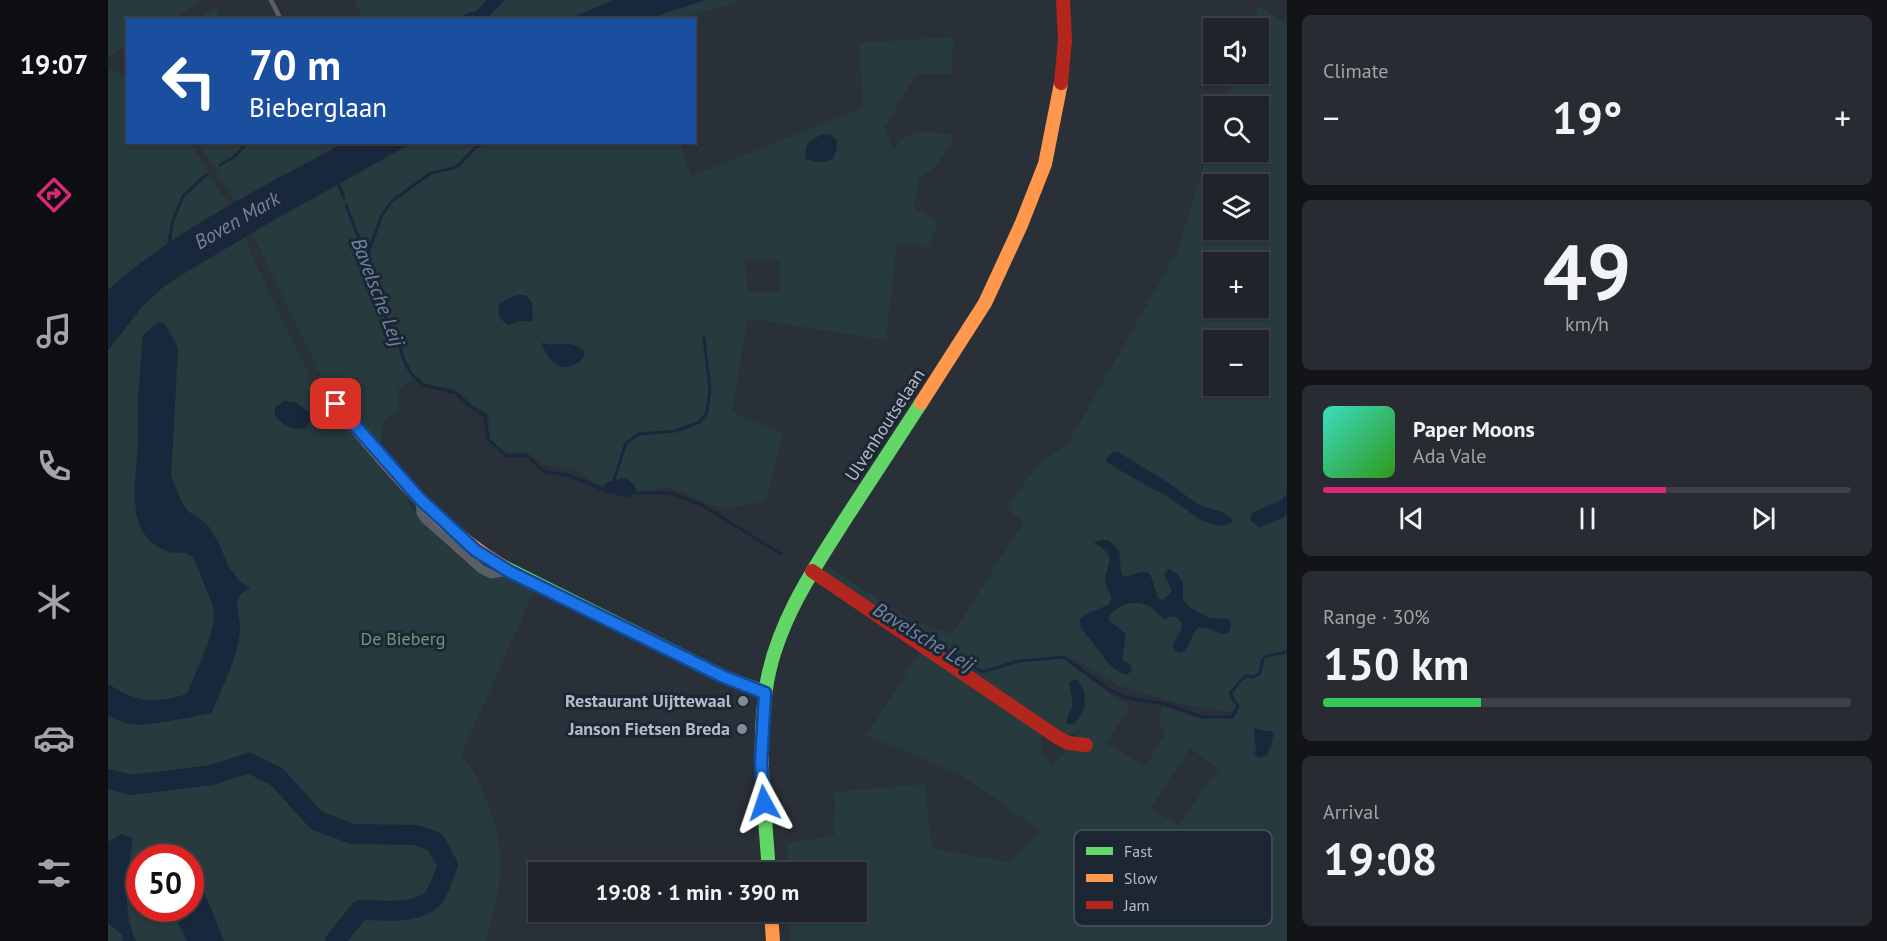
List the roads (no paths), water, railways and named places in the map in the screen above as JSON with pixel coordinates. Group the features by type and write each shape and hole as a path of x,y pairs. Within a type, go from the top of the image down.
{"main road":[{"name":"Ulvenhoutselaan","path":"768,862 761,763 765,693 779,640 793,605 812,571 985,303 1022,225 1045,164 1060,91 1065,40 1063,0"},
{"path":"322,388 420,499 475,550 510,572 724,677 765,693"},
{"path":"812,571 1057,737 1068,743 1086,745"},
{"path":"772,922 773,941"}],"lane":[{"path":"271,0 280,18"}],"water":[{"path":"487,0 505,0 488,18 462,18 465,14 476,11"},
{"path":"613,0 705,0 650,18 571,18"},
{"path":"822,134 831,135 837,140 837,149 833,159 820,162 806,159 808,143"},
{"name":"Boven Mark","path":"342,144 410,144 182,274 162,288 142,307 108,350 108,290 163,247 252,192"},
{"path":"516,295 525,295 532,302 533,320 508,325 499,316 498,310 500,303"},
{"path":"158,322 166,325 178,348 171,476 182,503 189,512 209,527 229,568 240,581 250,588 239,597 237,602 240,632 236,652 212,712 138,725 108,715 108,684 128,695 146,700 187,694 208,645 215,617 213,606 193,557 184,552 165,550 152,543 140,526 135,507 138,393 143,335"},
{"path":"541,343 575,345 584,351 584,357 577,363 564,367 548,357"},
{"path":"284,401 295,402 310,413 311,420 306,428 288,427 275,415 275,408"},
{"path":"1113,452 1118,452 1167,482 1199,505 1224,513 1232,521 1226,525 1218,525 1198,518 1167,496 1106,461"},
{"path":"626,478 637,489 630,497 607,492 604,485 610,481"},
{"path":"1287,494 1287,515 1260,528 1250,520 1252,513 1281,500"},
{"path":"1108,540 1119,550 1121,574 1126,577 1141,572 1150,574 1158,598 1163,600 1172,591 1164,574 1168,569 1177,574 1183,583 1183,600 1191,608 1209,618 1229,619 1231,625 1229,632 1222,634 1201,627 1195,632 1185,651 1180,653 1174,651 1173,644 1181,630 1182,622 1176,617 1171,616 1165,619 1153,608 1140,603 1121,606 1108,618 1126,635 1122,660 1130,665 1132,671 1126,675 1119,672 1107,662 1081,629 1080,619 1108,605 1112,598 1105,579 1110,558 1103,548 1094,543"},
{"path":"1076,679 1083,690 1085,702 1074,724 1068,724 1066,721 1073,705 1069,682"},
{"path":"1254,728 1274,733 1267,756 1260,758 1254,755 1256,752"},
{"path":"121,834 133,838 132,844 126,844 126,922 129,922 136,941 122,941 123,936 108,923 108,842"},
{"path":"204,891 224,941 187,941 178,922 204,922"}],"waterway":[{"path":"220,165 234,157 246,144"},
{"path":"367,256 382,215 392,201 431,173 454,168 482,144"},
{"path":"169,244 172,223 183,196 207,174"},
{"name":"Bavelsche Leij","path":"337,180 344,198"},
{"name":"Bavelsche Leij","path":"346,205 366,257 365,265 382,295 386,323 396,336 405,363 413,376 424,385 456,393 468,405 485,416 488,439 507,456 527,456 545,472 568,475 609,492"},
{"path":"613,483 626,443 639,434 675,431 700,422 707,412 710,390 704,338"},
{"name":"Bavelsche Leij","path":"634,493 671,493 702,505 781,554"},
{"name":"Bavelsche Leij","path":"897,621 982,672 1019,661 1064,657 1107,688 1124,697 1166,704 1202,717 1232,717 1238,706 1231,692 1245,676 1253,677 1260,673 1263,659 1267,656 1287,652"},
{"path":"108,779 131,785 212,775 249,763 276,776 317,821 353,834 416,835 435,842 448,865 435,895 429,902 411,909 360,910 335,941"}],"place":[{"name":"Restaurant Uijttewaal","path":"743,701"},
{"name":"Janson Fietsen Breda","path":"742,729"}],"park label":[{"name":"De Bieberg","path":"403,639"}]}
